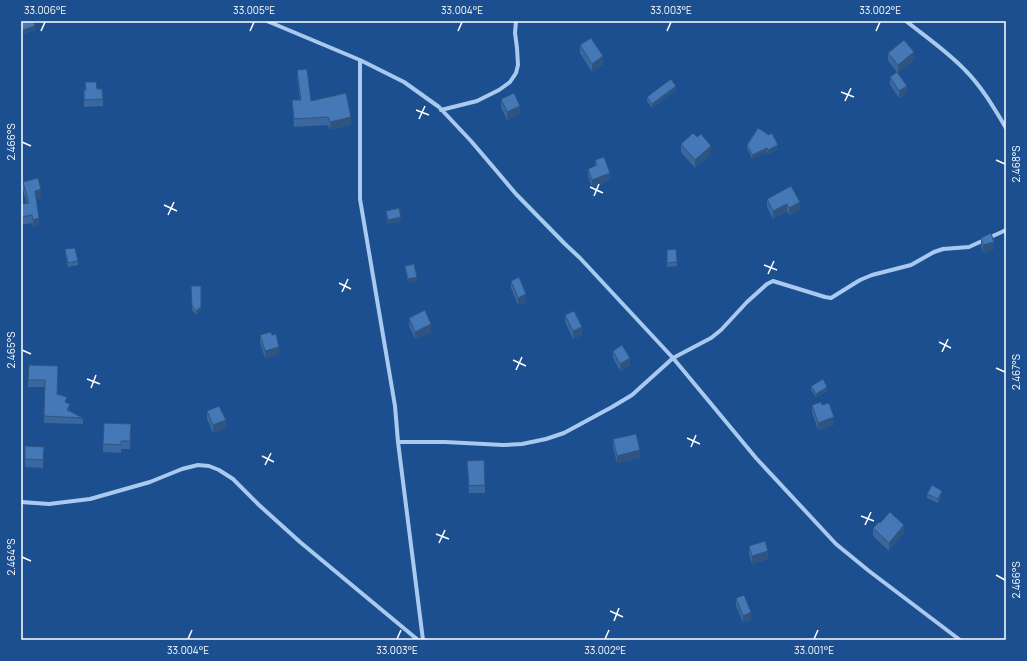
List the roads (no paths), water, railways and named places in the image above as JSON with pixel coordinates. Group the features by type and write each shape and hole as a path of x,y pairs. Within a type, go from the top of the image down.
{"street":[{"path":"267,21 360,60 404,82 441,110 471,141 516,194 580,258 673,358 756,458 836,544 960,640"},
{"path":"441,110 477,101 499,90 510,82 516,73 518,65 515,32 516,21"},
{"path":"906,21 967,71 985,95 1006,128"},
{"path":"360,60 360,199 395,406 398,442 423,640"},
{"path":"398,442 445,442 503,445 522,444 546,439 587,421 612,408 632,395 673,358 711,338 721,330 746,302 767,284 773,281 831,298 860,280 872,275 911,265 934,252 943,249 969,247 1006,230"},
{"path":"21,502 49,504 90,499 150,482 182,469 198,465 209,466 219,470 233,479 264,510 300,542 418,640"}]}
